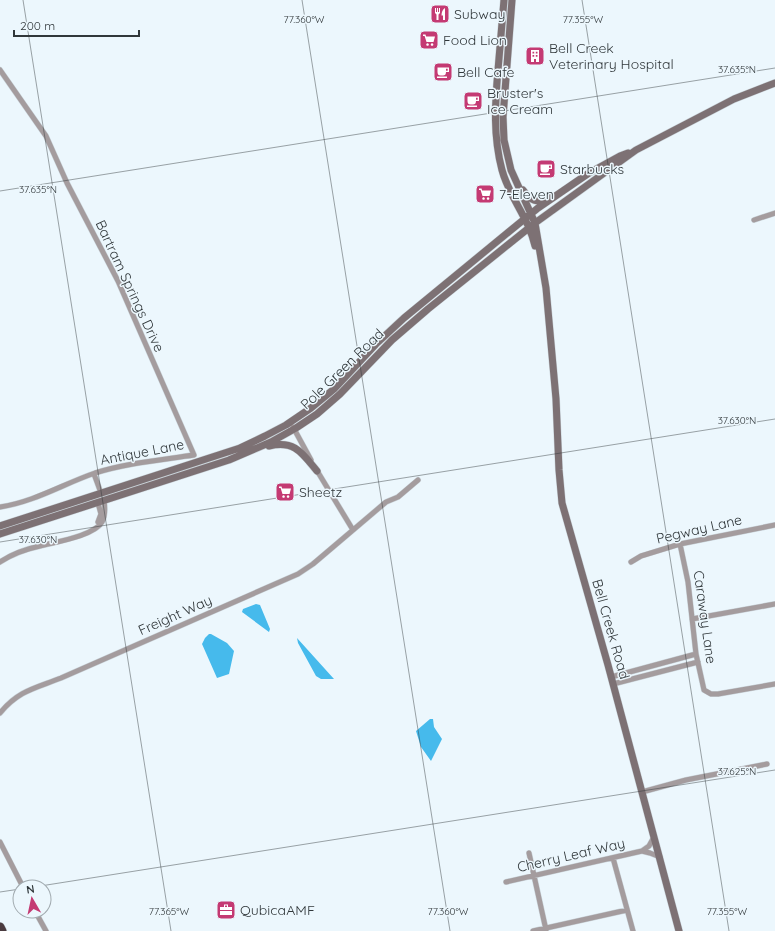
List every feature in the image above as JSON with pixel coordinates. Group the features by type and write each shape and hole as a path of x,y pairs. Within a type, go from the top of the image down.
{"highway":[{"path":"0,927 2,931"}],"main road":[{"name":"Bell Creek Road","path":"504,0 495,111 496,138 503,174 525,219 532,226"},
{"name":"Bell Creek Road","path":"512,0 503,125 507,155 516,182 531,214 532,226 546,288 550,317 549,328 556,399 562,504 660,857 677,930"},
{"name":"Pole Green Road","path":"0,526 240,448 290,422 311,408 332,390 386,334 418,305 531,214 589,173 734,99 775,83"},
{"name":"Pole Green Road","path":"0,534 229,460 257,449 294,429 317,414 336,397 408,325 532,226 636,150"},
{"path":"516,182 529,199 539,201 548,198 568,183 589,173"},
{"path":"257,449 278,444 290,446 300,452 317,471"},
{"path":"99,502 98,499 101,494 106,496 128,489 140,489"}],"street":[{"name":"Bartram Springs Drive","path":"0,70 46,136 67,183 109,262 194,455"},
{"path":"754,220 775,213"},
{"path":"290,422 317,471 353,530"},
{"name":"Antique Lane","path":"0,507 33,499 94,474 116,467 194,455"},
{"name":"Antique Lane","path":"94,474 101,494"},
{"name":"Freight Way","path":"0,711 18,696 30,689 61,678 298,574 313,564 386,502 398,497 418,480"},
{"path":"0,562 12,555 45,543 83,532 94,526 100,517 99,502"},
{"name":"Pegway Lane","path":"631,562 640,556 680,544 775,525"},
{"name":"Caraway Lane","path":"680,544 688,582 696,654 703,687 706,692 718,694 775,684"},
{"path":"692,619 775,604"},
{"path":"611,677 696,654"},
{"path":"613,684 698,662"},
{"path":"642,792 686,780 767,764"},
{"name":"Cherry Leaf Way","path":"506,882 642,851 649,846 654,837"},
{"path":"0,842 19,879"},
{"name":"Cherry Leaf Way","path":"642,851 660,857"},
{"path":"529,853 546,930"},
{"path":"613,858 633,931"},
{"path":"533,931 546,930 627,910"},
{"path":"39,919 46,931"}],"water":[{"path":"256,604 260,605 270,629 269,632 242,612 243,609"},
{"path":"209,634 227,643 234,651 229,674 217,678 202,644"},
{"path":"297,638 334,679 321,679 316,676 298,643"},
{"path":"430,719 433,719 434,727 442,739 431,761 421,747 416,731"}],"place":[{"name":"Subway","path":"440,14"},
{"name":"Food Lion","path":"429,40"},
{"name":"Bell Creek Veterinary Hospital","path":"535,56"},
{"name":"Bell Cafe","path":"443,72"},
{"name":"Bruster's Ice Cream","path":"473,101"},
{"name":"Starbucks","path":"546,169"},
{"name":"7-Eleven","path":"485,194"},
{"name":"Sheetz","path":"285,492"},
{"name":"QubicaAMF","path":"226,910"}]}
